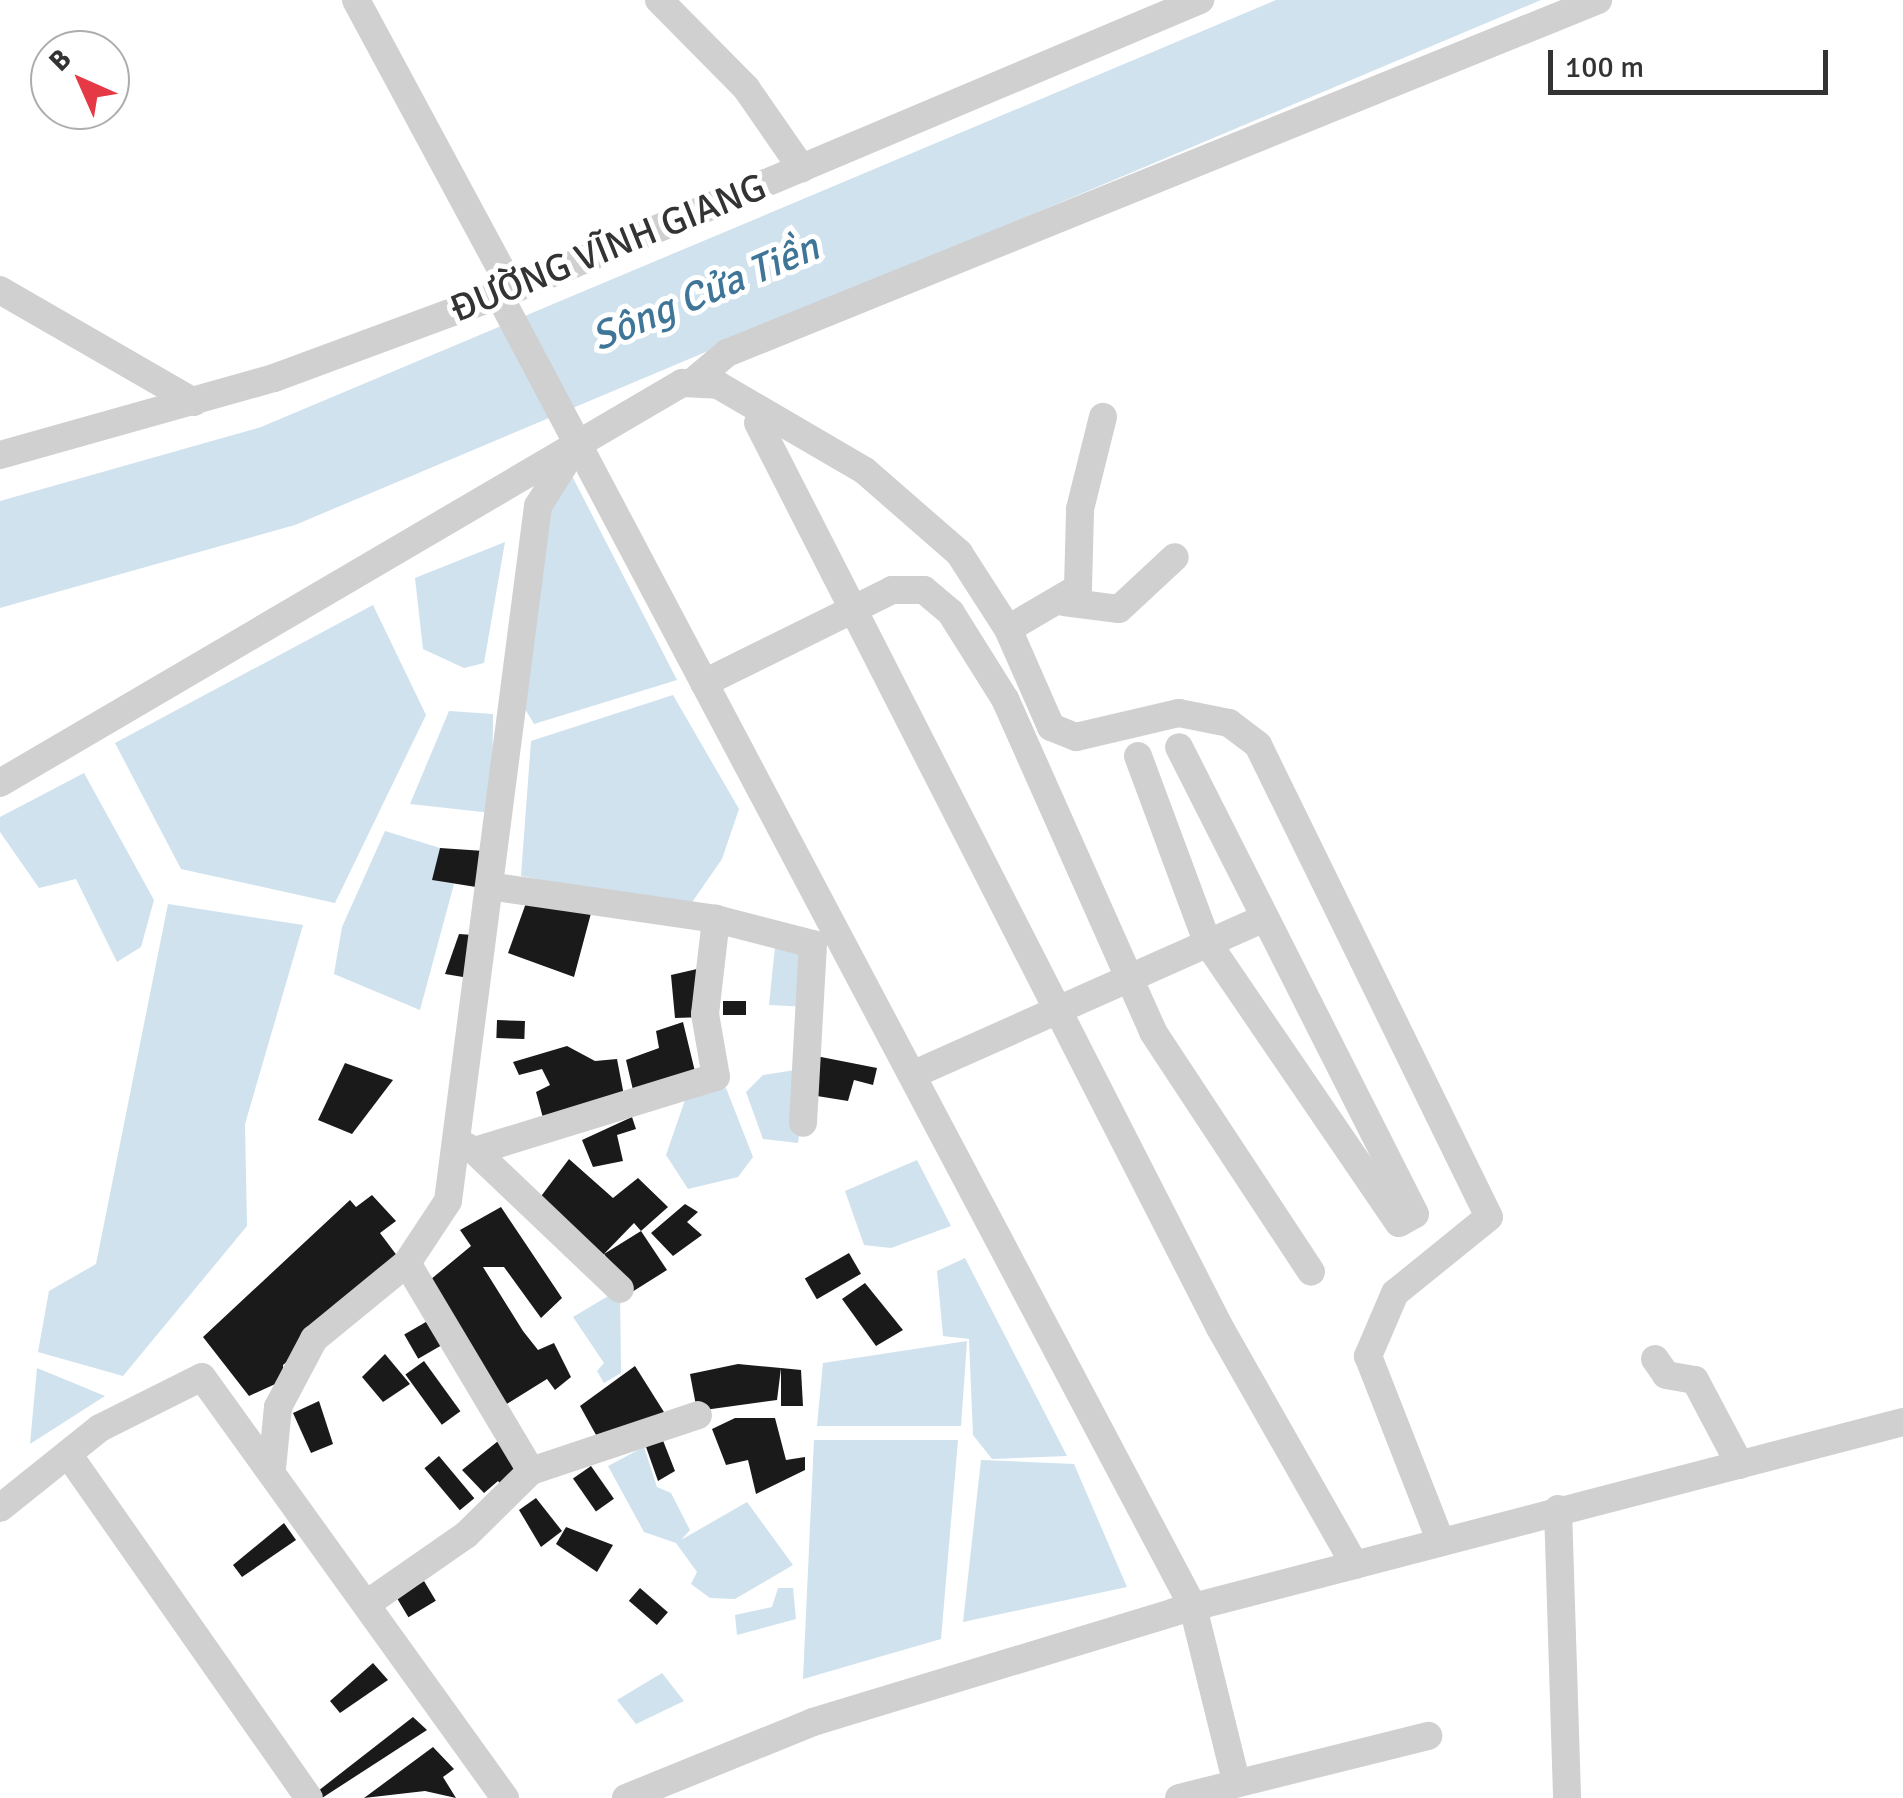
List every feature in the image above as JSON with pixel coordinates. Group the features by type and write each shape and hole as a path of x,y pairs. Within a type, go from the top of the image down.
{"street":[{"path":"356,0 573,435 1193,1607 1236,1781"},
{"path":"659,0 746,88 802,169"},
{"name":"ĐƯỜNG VĨNH GIANG","path":"0,455 194,402 508,301 802,169 1200,0"},
{"path":"0,783 573,435 695,380 727,352 1598,0"},
{"path":"0,290 194,402"},
{"path":"695,380 718,385 890,488 968,564 1008,629 1052,727 1076,737 1179,713 1229,723 1258,745 1477,1180 1489,1218 1395,1292 1368,1356 1441,1542"},
{"path":"1008,629 1064,602 1081,582 1080,509 1103,417"},
{"path":"758,423 1055,1006 1354,1565"},
{"path":"272,1469 278,1408 314,1339 407,1263 448,1202 465,1146 538,506 573,435"},
{"path":"1064,602 1119,609 1175,557"},
{"path":"704,682 852,603 924,590 952,614 1004,699 1124,978 1312,1272"},
{"path":"1138,756 1207,942 1399,1223 1415,1214 1178,747"},
{"path":"495,887 716,920 816,947 803,1123"},
{"path":"912,1076 1055,1006 1264,918"},
{"path":"465,1146 714,1080 705,1014 716,920"},
{"path":"465,1146 620,1289"},
{"path":"407,1263 531,1471"},
{"path":"1655,1358 1666,1375 1695,1380 1740,1465"},
{"path":"0,1508 68,1454 202,1377 272,1469 505,1798"},
{"path":"368,1603 466,1535 531,1471 698,1415"},
{"path":"626,1798 813,1722 1193,1607 1903,1422"},
{"path":"68,1454 309,1798"},
{"path":"1558,1509 1567,1798"},
{"path":"1179,1798 1428,1736"}],"water":[{"name":"Sông Cửa Tiền","path":"1276,0 1541,0 295,525 0,608 0,501 261,427"},
{"path":"570,472 677,680 534,724 525,709 546,507"},
{"path":"505,542 484,663 464,668 423,649 415,578"},
{"path":"373,605 426,715 335,903 181,869 115,743"},
{"path":"673,695 739,809 722,859 688,908 521,876 531,741"},
{"path":"449,711 493,714 492,813 410,804"},
{"path":"84,773 154,900 141,947 117,962 76,879 39,888 0,832 0,817"},
{"path":"385,831 440,848 433,880 454,884 420,1010 334,974 342,927"},
{"path":"168,904 303,925 245,1124 247,1226 123,1376 38,1352 49,1291 96,1264"},
{"path":"775,947 808,955 809,1007 769,1005"},
{"path":"808,1068 798,1143 763,1139 746,1092 763,1075"},
{"path":"726,1088 753,1157 738,1177 688,1189 666,1155 685,1100"},
{"path":"917,1160 951,1226 891,1248 864,1245 845,1191"},
{"path":"965,1258 1067,1456 992,1459 973,1435 969,1339 943,1336 937,1271"},
{"path":"620,1289 621,1373 604,1383 597,1371 604,1363 573,1317"},
{"path":"967,1341 961,1426 817,1426 823,1363"},
{"path":"37,1368 105,1396 30,1444"},
{"path":"814,1440 958,1440 941,1639 803,1679"},
{"path":"644,1447 657,1487 671,1493 690,1530 681,1540 747,1502 793,1565 735,1599 710,1598 691,1584 697,1572 676,1543 644,1532 608,1466"},
{"path":"981,1460 1074,1464 1127,1587 963,1622"},
{"path":"778,1588 793,1588 796,1619 737,1635 735,1615 772,1607"},
{"path":"662,1673 684,1701 636,1724 617,1700"}],"building":[{"path":"440,848 499,852 495,890 432,880"},
{"path":"530,892 594,902 574,977 508,953"},
{"path":"459,934 488,936 481,980 445,974"},
{"path":"710,966 705,1017 675,1018 671,975"},
{"path":"723,1001 746,1001 746,1015 723,1015"},
{"path":"497,1020 525,1021 524,1039 496,1038"},
{"path":"683,1022 698,1084 636,1103 626,1060 659,1048 656,1031"},
{"path":"567,1046 595,1061 617,1059 626,1106 546,1129 536,1092 550,1085 542,1069 519,1075 513,1062"},
{"path":"816,1056 877,1068 873,1085 854,1080 848,1101 817,1096"},
{"path":"345,1063 393,1080 352,1134 318,1120"},
{"path":"632,1117 636,1129 617,1135 623,1161 593,1167 582,1140"},
{"path":"569,1159 613,1198 638,1178 668,1207 641,1231 634,1223 599,1259 539,1199"},
{"path":"372,1195 396,1221 380,1233 404,1265 283,1365 284,1380 249,1396 203,1337 350,1200 356,1207"},
{"path":"685,1204 698,1212 687,1222 702,1235 673,1256 651,1233"},
{"path":"501,1207 562,1298 541,1318 504,1267 483,1267 538,1350 554,1343 571,1377 555,1390 547,1379 505,1405 430,1280 471,1246 460,1230"},
{"path":"641,1231 667,1270 632,1292 604,1254"},
{"path":"849,1253 861,1274 817,1299 805,1278"},
{"path":"865,1283 903,1330 876,1346 842,1299"},
{"path":"438,1315 452,1339 418,1359 404,1334"},
{"path":"385,1354 410,1384 383,1402 362,1377"},
{"path":"424,1361 460,1411 442,1425 405,1375"},
{"path":"738,1364 781,1368 777,1400 697,1411 690,1374"},
{"path":"635,1366 669,1420 601,1444 580,1406"},
{"path":"781,1368 801,1370 803,1406 781,1406"},
{"path":"319,1401 333,1444 311,1453 293,1413"},
{"path":"735,1418 775,1418 786,1460 805,1457 805,1470 756,1494 748,1460 726,1465 712,1429"},
{"path":"508,1433 531,1471 509,1493 498,1481 484,1493 462,1470"},
{"path":"662,1438 675,1471 658,1481 646,1447"},
{"path":"439,1456 474,1498 460,1510 424,1468"},
{"path":"591,1466 614,1499 596,1511 573,1479"},
{"path":"536,1498 562,1531 541,1547 519,1510"},
{"path":"284,1523 296,1540 242,1577 233,1565"},
{"path":"566,1527 613,1545 597,1572 556,1544"},
{"path":"424,1581 436,1601 408,1617 397,1597"},
{"path":"640,1588 668,1612 657,1625 629,1601"},
{"path":"373,1663 388,1680 340,1713 330,1701"},
{"path":"413,1717 427,1730 322,1798 318,1791"},
{"path":"433,1747 454,1769 443,1777 456,1798 425,1791 364,1798"}]}
